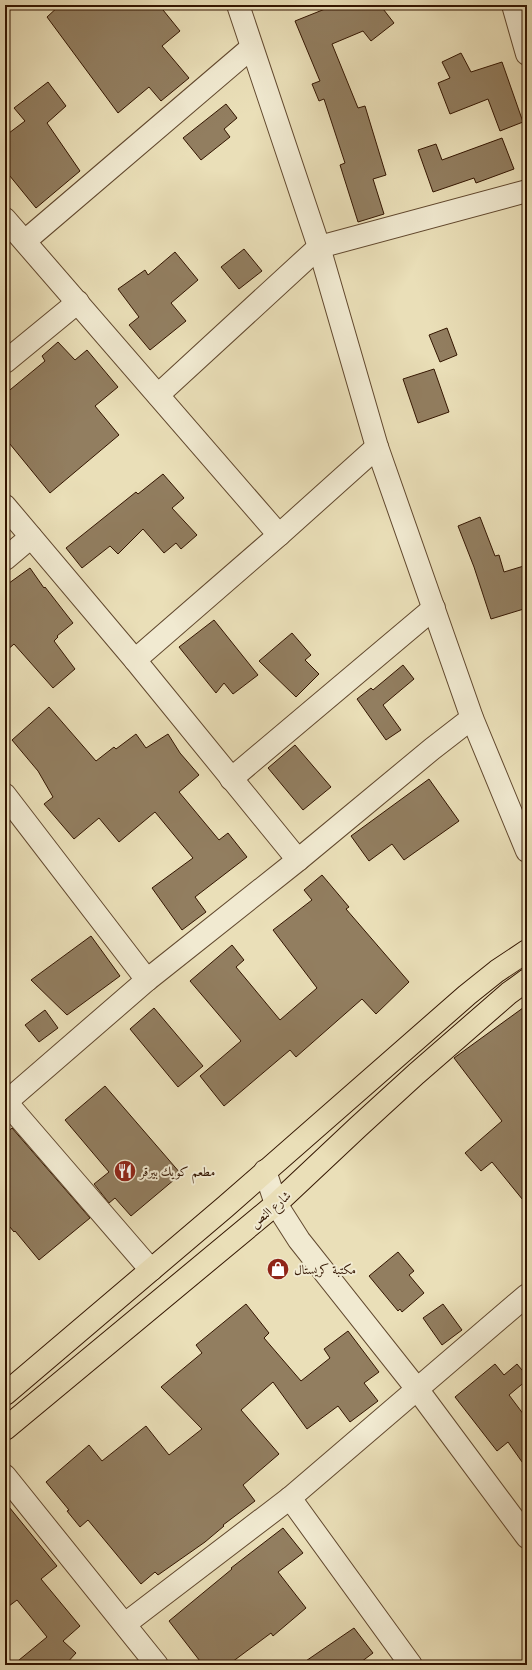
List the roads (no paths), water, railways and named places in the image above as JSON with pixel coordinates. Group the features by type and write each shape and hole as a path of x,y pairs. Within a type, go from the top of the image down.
{"main road":[{"path":"5,1394 151,1270 467,995 497,971 527,951"},
{"name":"شارع النص","path":"5,1429 276,1204 411,1079 509,993 527,980"}],"street":[{"path":"238,5 319,247 377,447 472,718 527,851"},
{"path":"519,16 527,54"},
{"path":"25,241 252,48"},
{"path":"158,395 319,247 527,192"},
{"path":"5,219 279,535"},
{"path":"5,362 78,302"},
{"path":"135,660 279,535 377,447"},
{"path":"5,506 135,660 298,860"},
{"path":"5,559 31,537"},
{"path":"231,779 434,608"},
{"path":"151,1270 6,1102 147,980 298,860 432,749 472,718"},
{"path":"5,795 147,980"},
{"path":"265,1171 276,1204 299,1240 417,1389 527,1537"},
{"path":"125,1624 290,1498 527,1294"},
{"path":"5,1476 157,1665"},
{"path":"290,1498 411,1665"}],"place":[{"name":"مطعم كويك بيرقر","path":"125,1171"},
{"name":"مكتبة كريستال","path":"278,1269"}]}
